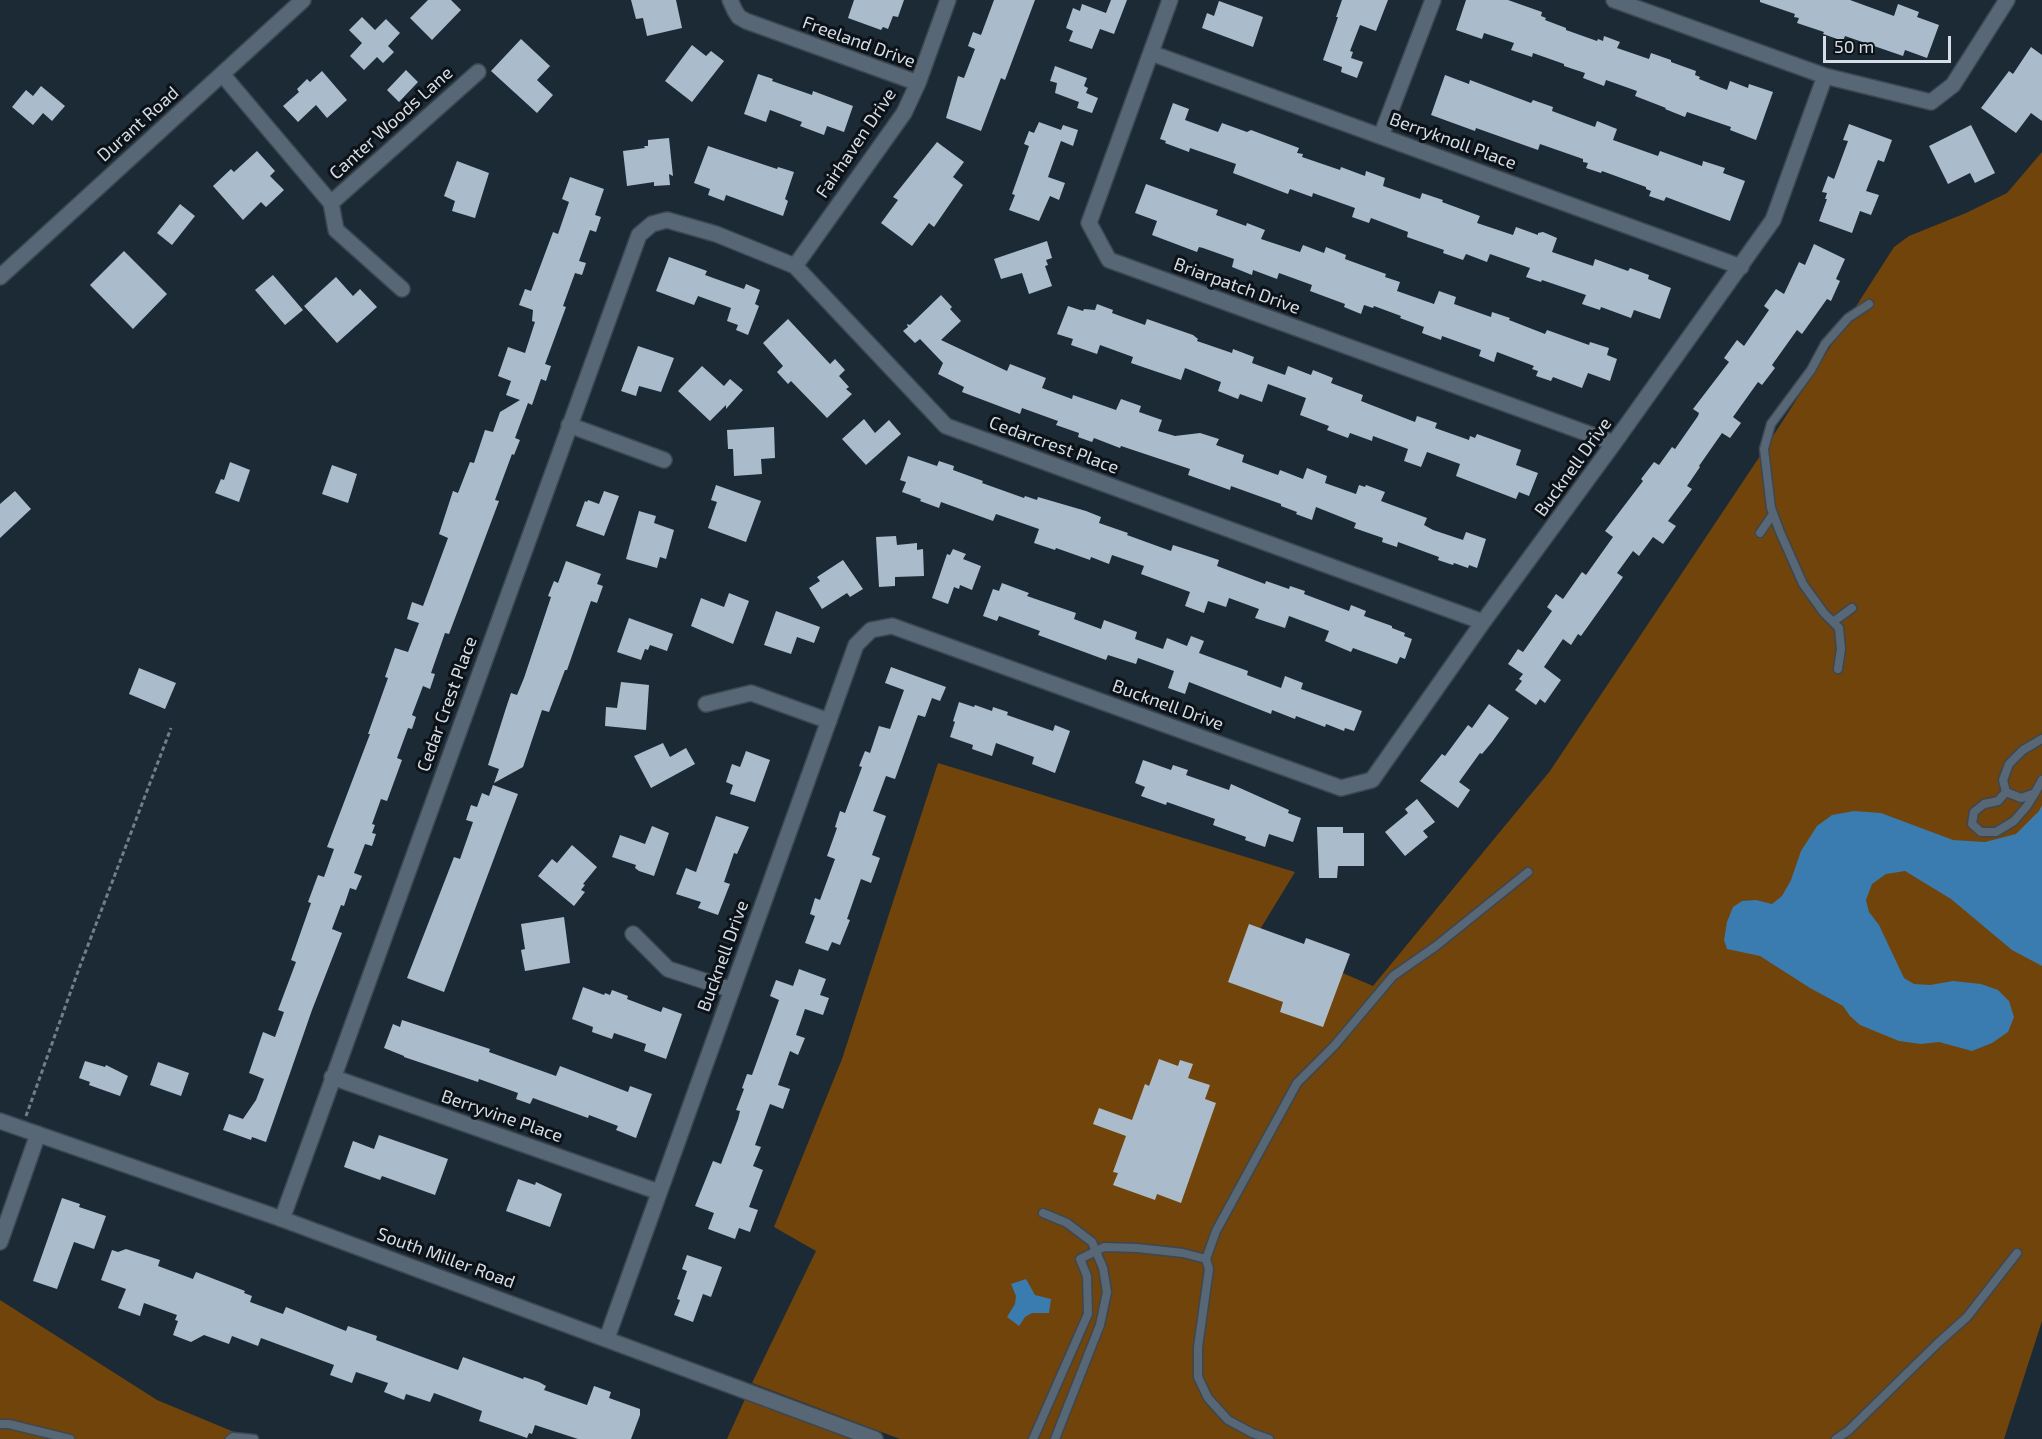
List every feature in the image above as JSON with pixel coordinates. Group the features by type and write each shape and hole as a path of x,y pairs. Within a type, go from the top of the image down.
{"street":[{"name":"Durant Road","path":"0,277 303,0"},
{"name":"Freeland Drive","path":"730,0 739,17 746,21 918,83"},
{"name":"Fairhaven Drive","path":"795,266 904,113 918,83 948,0"},
{"name":"Briarpatch Drive","path":"1170,0 1089,223 1109,260 1614,443"},
{"path":"1382,136 1433,0"},
{"path":"1614,0 1825,76 1931,102 1953,85 2007,0"},
{"name":"Berryknoll Place","path":"1151,53 1741,267"},
{"name":"Canter Woods Lane","path":"331,203 478,72"},
{"name":"Canter Woods Lane","path":"222,74 331,203 336,230 402,289"},
{"name":"Bucknell Drive","path":"607,1338 856,645 872,630 892,626 1341,788 1372,780 1483,621 1614,443 1773,220 1825,76"},
{"name":"Cedarcrest Place","path":"667,220 716,234 795,266 945,426 1483,621"},
{"name":"Cedar Crest Place","path":"282,1219 568,425 639,235 652,224 667,220"},
{"path":"568,425 664,460"},
{"path":"706,704 751,693 829,721"},
{"path":"633,934 668,969 732,990"},
{"name":"Berryvine Place","path":"332,1077 659,1191"},
{"name":"South Miller Road","path":"0,1121 282,1219 875,1439"},
{"path":"0,1242 38,1134"}],"lane":[{"path":"1838,669 1841,650 1839,628 1803,584 1773,514 1764,449 1772,424 1810,370 1825,344 1848,318 1869,304"},
{"path":"1760,533 1773,514"},
{"path":"1833,622 1852,608"},
{"path":"2006,792 2003,780 2009,764 2023,750 2042,739"},
{"path":"2006,792 1998,801 1984,804 1974,812 1972,824 1980,832 1996,832 2014,821 2027,806 2042,780"},
{"path":"2006,792 2021,798 2035,793"},
{"path":"1269,1439 1252,1434 1228,1420 1208,1398 1198,1377 1198,1347 1209,1269 1206,1259 1216,1231 1297,1083 1334,1046 1393,976 1436,946 1528,872"},
{"path":"1044,1213 1067,1223 1092,1242 1103,1268 1107,1292 1100,1325 1055,1439"},
{"path":"1033,1439 1088,1314 1086,1276 1080,1259 1104,1247 1183,1253 1206,1259"},
{"path":"1836,1439 1848,1431 1967,1317 2017,1253"},
{"path":"0,1424 9,1424 70,1439"},
{"path":"230,1439 233,1437 254,1439"}],"path":[{"path":"21,1129 77,974 171,728"}],"shaded area":[{"path":"2042,152 2042,1321 2004,1439 900,1439 752,1383 816,1251 774,1227 842,1059 938,763 1295,872 1256,936 1373,986 1550,771 1766,447 1894,247 1909,236 1966,213 2007,193"},
{"path":"0,1300 157,1400 251,1439 0,1439"},
{"path":"745,1399 851,1439 727,1439"}],"water":[{"path":"2042,805 2042,966 2012,950 1951,899 1905,871 1886,874 1872,884 1866,900 1869,912 1879,925 1904,978 1914,984 1930,985 1953,981 1981,984 1998,990 2009,1001 2014,1017 2008,1032 1992,1043 1972,1051 1939,1042 1921,1044 1899,1041 1860,1025 1843,1006 1760,956 1727,949 1724,940 1727,922 1733,907 1742,901 1756,900 1772,904 1782,896 1791,880 1801,851 1817,826 1832,815 1854,811 1881,813 1953,840 1985,842 2016,834"},
{"path":"1026,1279 1035,1295 1051,1299 1049,1313 1032,1313 1025,1317 1019,1326 1007,1317 1015,1304 1016,1296 1011,1284"}],"building":[{"path":"428,0 451,0 461,10 432,40 410,18"},
{"path":"631,0 676,0 682,28 647,36 643,18 636,19"},
{"path":"854,0 904,0 898,17 893,16 888,29 883,27 881,30 848,18"},
{"path":"994,0 1035,0 1005,80 1001,78 981,131 946,118 958,76 964,78 975,49 968,46 973,32 981,35"},
{"path":"1111,0 1127,0 1114,34 1100,29 1092,49 1069,41 1073,31 1066,28 1073,8 1080,11 1082,4 1106,13"},
{"path":"1342,0 1388,0 1376,31 1360,25 1350,51 1353,52 1351,58 1363,62 1357,78 1341,72 1342,67 1323,60"},
{"path":"1466,0 1508,0 1542,12 1541,16 1546,18 1545,20 1566,28 1566,30 1597,41 1598,39 1603,41 1604,36 1620,42 1617,48 1649,59 1651,53 1671,60 1671,62 1696,71 1695,75 1700,77 1699,79 1727,90 1730,81 1748,88 1749,84 1773,92 1756,140 1730,130 1731,127 1687,112 1685,117 1665,109 1635,96 1637,91 1606,80 1604,86 1583,78 1585,73 1564,66 1564,64 1533,53 1532,57 1511,50 1514,43 1484,33 1482,39 1456,30"},
{"path":"1760,0 1850,0 1894,16 1898,4 1919,12 1917,17 1939,25 1927,58 1905,50 1903,56 1845,36 1843,41 1823,34 1824,32 1797,23 1799,18 1794,17 1795,14 1760,2"},
{"path":"1219,1 1263,17 1253,47 1202,28 1207,13 1214,16"},
{"path":"362,17 375,30 386,19 400,33 388,46 394,52 383,63 377,57 364,70 350,56 362,43 349,30"},
{"path":"521,39 550,66 537,80 553,95 537,113 491,71"},
{"path":"692,45 706,56 711,51 724,61 692,102 665,81"},
{"path":"2031,47 2042,55 2042,121 2031,113 2016,133 1981,108 2009,71 2013,74"},
{"path":"1055,66 1087,78 1084,86 1088,88 1086,93 1098,98 1092,113 1077,108 1079,102 1055,93 1057,83 1050,81"},
{"path":"406,70 418,82 399,102 387,90"},
{"path":"322,71 347,100 327,118 316,105 298,122 283,106 299,92 297,89 307,79 310,82"},
{"path":"758,74 812,95 813,91 853,106 844,132 827,126 824,135 800,126 802,122 770,110 766,122 744,114"},
{"path":"1445,75 1469,84 1470,80 1531,103 1533,100 1553,107 1552,111 1595,127 1597,121 1617,129 1613,140 1658,156 1660,151 1702,166 1703,161 1725,168 1723,173 1745,181 1730,221 1666,197 1664,201 1649,196 1651,191 1646,187 1602,171 1601,173 1586,168 1588,163 1583,162 1583,159 1540,144 1538,150 1431,115"},
{"path":"41,86 65,106 52,121 43,113 33,125 12,107 26,90 33,96"},
{"path":"1173,103 1189,109 1185,120 1218,132 1222,123 1247,132 1251,130 1299,148 1297,153 1303,154 1302,157 1365,176 1366,171 1385,178 1383,186 1420,199 1422,193 1443,200 1442,202 1480,216 1477,223 1513,235 1516,227 1538,235 1543,232 1557,238 1552,252 1593,266 1595,259 1628,271 1630,268 1649,275 1648,279 1671,288 1660,319 1634,310 1631,318 1601,307 1600,310 1582,304 1586,295 1526,277 1530,268 1490,254 1487,262 1466,254 1463,260 1443,253 1444,250 1407,237 1408,232 1371,218 1369,223 1352,217 1355,208 1313,193 1312,197 1290,189 1288,194 1233,173 1236,164 1190,148 1189,152 1165,143 1166,141 1160,139"},
{"path":"1039,122 1061,130 1063,125 1078,130 1073,146 1061,141 1048,177 1065,183 1059,200 1050,196 1039,221 1009,210 1015,195 1012,194 1029,146 1024,144 1029,131 1034,133"},
{"path":"1849,124 1892,140 1884,162 1878,160 1866,191 1879,195 1871,215 1860,211 1852,233 1819,221 1827,199 1825,199 1827,193 1822,192 1828,176 1834,179 1848,141 1843,140"},
{"path":"1971,125 1995,173 1975,183 1970,173 1948,184 1929,146"},
{"path":"669,138 673,176 669,174 670,185 654,186 654,182 627,186 623,151 645,148 644,146 648,146 648,140"},
{"path":"937,142 964,162 953,177 963,185 934,227 929,223 912,246 881,223 898,200 893,197"},
{"path":"708,146 777,169 778,167 794,172 785,199 788,201 783,216 726,195 724,201 708,195 710,189 694,183"},
{"path":"257,151 275,171 270,176 284,190 266,207 261,202 243,220 213,186 231,169 234,172"},
{"path":"457,161 489,173 475,218 452,211 455,201 444,196"},
{"path":"570,177 604,189 595,215 601,217 596,232 590,230 579,261 586,263 582,275 575,273 563,306 566,307 545,364 551,366 546,381 541,379 532,405 528,403 515,438 520,440 514,455 512,454 495,500 499,501 449,634 445,633 431,673 435,674 430,689 423,686 412,715 416,717 412,729 408,728 397,758 402,760 387,801 381,799 372,824 375,825 372,833 376,834 372,846 365,844 354,873 362,876 356,890 350,888 332,929 342,933 312,1010 266,1142 252,1137 251,1140 223,1130 229,1114 243,1119 256,1100 264,1079 249,1073 263,1032 275,1037 284,1012 278,1010 296,962 291,960 311,903 308,902 318,875 324,877 334,849 327,847 370,734 368,734 388,678 385,677 395,648 408,652 419,623 407,619 412,602 423,606 448,538 439,534 453,491 458,493 470,462 474,463 485,430 493,432 500,412 520,400 506,395 511,381 498,376 508,347 525,353 535,322 532,321 533,310 519,305 525,289 531,291 553,232 558,234 569,202 562,199"},
{"path":"1146,184 1218,210 1216,215 1265,230 1261,239 1300,252 1303,245 1324,253 1326,247 1346,255 1345,259 1386,274 1385,277 1400,282 1397,291 1434,304 1439,291 1456,297 1454,304 1491,317 1492,312 1545,334 1547,330 1589,345 1590,342 1609,348 1607,355 1617,359 1610,381 1588,373 1582,388 1553,377 1551,381 1536,376 1538,371 1532,369 1534,366 1497,352 1494,362 1479,356 1481,350 1442,336 1441,340 1422,333 1424,327 1374,306 1373,308 1364,305 1361,314 1344,307 1345,304 1310,291 1312,285 1279,273 1277,279 1253,270 1252,275 1232,267 1234,259 1199,247 1197,252 1152,235 1157,221 1135,213"},
{"path":"180,204 195,216 172,245 157,233"},
{"path":"1047,241 1052,258 1046,260 1048,265 1045,266 1052,286 1029,294 1022,273 1001,279 994,259"},
{"path":"1814,244 1845,259 1836,279 1840,281 1831,301 1827,299 1802,334 1797,330 1772,365 1775,368 1762,385 1758,382 1733,417 1741,423 1730,438 1722,433 1699,466 1687,486 1692,489 1668,521 1676,526 1663,544 1653,537 1639,556 1633,551 1617,573 1623,577 1581,636 1578,634 1571,645 1563,639 1544,667 1561,680 1545,703 1540,699 1536,705 1515,690 1522,681 1519,679 1523,674 1508,664 1518,649 1523,652 1552,611 1547,607 1556,594 1563,599 1582,572 1586,575 1613,537 1605,531 1643,481 1641,479 1654,462 1659,465 1672,447 1675,449 1698,416 1699,413 1693,409 1729,362 1724,358 1737,340 1744,346 1769,310 1764,306 1776,289 1784,294 1799,262 1805,265"},
{"path":"124,251 167,294 133,329 90,285"},
{"path":"669,257 707,271 705,275 744,289 746,284 760,290 755,304 759,306 748,335 736,330 738,325 727,321 731,308 698,296 694,305 656,291"},
{"path":"273,275 303,310 285,325 255,290"},
{"path":"336,277 353,296 360,289 377,307 337,343 304,306"},
{"path":"941,295 961,321 941,340 1007,371 1010,364 1046,378 1042,388 1072,399 1073,395 1116,410 1121,399 1141,406 1139,412 1162,420 1158,431 1175,436 1200,433 1219,439 1216,445 1244,455 1242,462 1278,475 1280,470 1303,479 1307,468 1327,476 1325,483 1356,494 1359,485 1365,487 1366,485 1385,492 1381,501 1427,518 1424,525 1433,530 1463,540 1466,532 1486,539 1477,568 1469,565 1468,568 1454,563 1453,565 1438,560 1439,557 1398,542 1397,547 1382,542 1383,538 1354,528 1356,523 1316,507 1312,520 1296,514 1297,512 1281,504 1231,486 1230,490 1188,475 1190,469 1094,438 1092,442 1078,437 1079,433 1056,425 1058,421 1022,408 1020,414 962,392 964,387 938,374 943,363 920,339 915,343 903,331 908,327 907,324 910,325"},
{"path":"1097,304 1113,310 1112,313 1145,325 1147,319 1193,335 1198,339 1197,341 1232,353 1233,349 1254,357 1252,363 1285,375 1288,366 1311,375 1313,370 1333,378 1331,383 1363,395 1361,401 1415,422 1417,416 1437,423 1435,428 1469,440 1470,436 1475,438 1477,434 1521,450 1516,465 1538,473 1529,496 1519,492 1516,499 1456,476 1460,464 1427,452 1421,467 1404,461 1408,449 1373,436 1372,441 1350,433 1348,438 1327,430 1329,426 1300,415 1306,398 1268,384 1262,402 1240,394 1238,399 1218,391 1221,382 1185,368 1181,380 1131,363 1133,357 1100,345 1097,354 1071,345 1073,339 1057,334 1068,306 1083,311 1084,309 1095,310"},
{"path":"788,319 830,364 835,359 845,370 839,376 849,387 846,389 852,394 827,418 791,381 788,384 777,372 783,366 763,343"},
{"path":"638,346 674,358 661,392 639,386 636,396 621,391"},
{"path":"702,366 724,386 730,379 743,390 726,409 726,405 710,421 678,391"},
{"path":"864,419 875,433 889,420 901,434 866,465 842,439"},
{"path":"774,427 775,458 761,459 762,474 734,476 733,449 728,449 727,430"},
{"path":"908,456 937,466 939,461 954,466 953,470 1024,498 1025,496 1037,500 1038,497 1086,511 1101,517 1099,523 1128,533 1127,535 1171,551 1173,545 1219,560 1217,566 1265,584 1266,581 1289,589 1290,586 1305,591 1304,594 1349,611 1351,605 1366,611 1364,616 1392,626 1405,633 1404,636 1412,639 1405,659 1400,657 1397,664 1353,648 1351,652 1325,641 1329,631 1289,616 1285,628 1255,618 1259,609 1229,598 1226,607 1208,601 1204,613 1185,606 1190,592 1141,574 1144,566 1112,555 1109,564 1091,557 1090,560 1056,548 1055,550 1034,543 1039,529 996,514 993,521 941,502 939,508 920,501 921,499 902,492 906,482 900,480"},
{"path":"230,462 250,470 239,502 215,493 221,479 224,480"},
{"path":"332,465 357,474 348,503 322,494"},
{"path":"716,485 761,501 746,542 708,528 717,502 711,500"},
{"path":"15,491 31,509 0,538 0,504"},
{"path":"604,491 619,496 604,536 576,526 585,501 599,504"},
{"path":"639,511 656,516 654,523 674,530 666,559 660,557 657,568 626,559"},
{"path":"896,536 897,545 917,543 917,550 923,549 924,576 895,577 895,586 879,587 876,537"},
{"path":"953,549 966,554 963,559 981,566 972,590 960,585 959,589 954,587 948,604 932,598 947,554 950,555"},
{"path":"843,560 863,589 850,597 847,593 822,609 809,588 820,581 817,577"},
{"path":"566,561 601,574 597,584 603,586 597,603 591,601 567,670 565,670 549,712 542,710 523,767 494,783 499,769 488,765 506,708 511,693 517,695 524,678 551,597 548,596 554,581 558,583"},
{"path":"1002,583 1029,593 1027,596 1076,613 1074,619 1101,629 1104,620 1137,632 1135,639 1163,649 1167,638 1187,646 1191,636 1204,641 1199,653 1248,671 1247,675 1281,688 1285,676 1303,683 1301,689 1362,711 1354,731 1345,728 1344,731 1326,724 1325,727 1296,716 1295,719 1272,710 1271,714 1189,682 1185,694 1168,688 1174,671 1138,658 1136,664 1108,655 1106,660 1038,635 1040,631 999,616 997,621 983,616 993,589 999,591"},
{"path":"729,593 749,601 733,644 691,626 701,598 724,607"},
{"path":"776,611 820,627 814,643 797,637 791,654 764,645"},
{"path":"629,618 673,634 667,651 650,645 648,650 645,649 641,660 617,652"},
{"path":"891,667 946,687 940,701 932,698 925,717 918,715 895,779 886,776 873,811 886,816 872,855 880,858 871,883 861,879 847,919 850,920 840,945 832,942 828,951 805,943 815,916 810,914 815,898 820,900 835,859 827,856 837,828 835,827 840,811 845,813 862,767 859,766 865,751 870,753 879,726 890,729 904,690 885,683"},
{"path":"139,668 176,683 165,709 129,694"},
{"path":"621,682 649,685 646,730 605,726 606,707 617,708"},
{"path":"959,702 992,711 993,707 1008,712 1007,715 1053,731 1055,725 1070,731 1055,773 1032,764 1034,757 996,743 992,756 972,749 973,745 950,737"},
{"path":"1489,704 1509,718 1459,782 1470,790 1458,808 1420,781 1442,754 1445,756 1468,725 1472,728"},
{"path":"663,743 670,757 686,748 695,764 651,788 634,756"},
{"path":"746,751 770,760 755,802 730,794 733,785 726,782 732,764 740,767"},
{"path":"1143,760 1171,770 1173,765 1188,770 1186,775 1229,790 1231,784 1289,810 1288,813 1301,818 1293,842 1269,834 1265,847 1245,840 1246,837 1213,825 1215,819 1167,802 1166,805 1141,796 1145,787 1135,783"},
{"path":"493,785 518,794 444,992 407,978 454,857 460,859 473,822 466,820 471,805 477,807 482,793 489,796"},
{"path":"1417,799 1435,822 1423,831 1428,837 1405,856 1385,832 1408,813 1405,809"},
{"path":"716,816 749,827 737,854 734,853 724,882 730,884 718,915 698,908 701,902 676,894 686,868 696,872"},
{"path":"652,826 669,833 654,876 639,871 635,868 636,865 612,857 620,835 645,844"},
{"path":"1317,827 1343,827 1343,833 1364,833 1364,866 1338,866 1337,878 1319,878"},
{"path":"572,845 597,867 583,884 585,885 581,890 585,892 574,906 538,876 552,859 557,863"},
{"path":"564,917 570,963 525,971 521,950 525,949 521,924"},
{"path":"1249,924 1304,944 1306,938 1350,954 1323,1027 1280,1012 1283,1002 1228,982"},
{"path":"799,969 826,979 820,995 829,998 823,1015 805,1009 796,1035 805,1038 798,1055 790,1051 778,1085 790,1089 783,1109 770,1104 755,1145 761,1147 753,1166 763,1170 749,1207 758,1210 750,1232 739,1228 735,1239 708,1229 714,1213 695,1206 713,1161 721,1164 738,1119 740,1111 736,1110 744,1089 742,1088 747,1074 752,1075 779,1000 770,996 776,980 793,986"},
{"path":"583,987 604,995 605,993 610,995 612,990 628,996 627,999 661,1012 663,1007 682,1014 666,1059 644,1051 646,1044 614,1033 612,1039 592,1032 593,1027 572,1019"},
{"path":"402,1020 490,1049 489,1052 556,1076 560,1066 628,1092 630,1086 652,1094 636,1138 616,1130 618,1126 589,1115 588,1118 533,1098 530,1104 516,1099 518,1093 479,1079 478,1082 384,1048 393,1024 400,1027"},
{"path":"1159,1059 1178,1066 1180,1060 1193,1064 1188,1078 1210,1085 1205,1099 1216,1103 1181,1203 1157,1194 1155,1200 1113,1185 1118,1173 1113,1172 1126,1136 1093,1124 1099,1108 1132,1120 1145,1084 1149,1086"},
{"path":"85,1061 105,1067 106,1065 128,1076 120,1096 89,1085 90,1082 79,1078"},
{"path":"158,1062 189,1073 181,1096 150,1085"},
{"path":"379,1135 448,1159 435,1195 382,1176 380,1180 344,1167 353,1141 374,1149"},
{"path":"518,1179 535,1185 536,1182 562,1194 550,1227 506,1211"},
{"path":"62,1198 80,1204 79,1207 106,1216 94,1249 74,1242 57,1289 33,1281"},
{"path":"126,1249 160,1260 158,1266 193,1279 196,1272 245,1291 244,1293 252,1296 250,1302 283,1314 286,1307 346,1331 348,1326 377,1336 376,1340 458,1370 463,1357 523,1379 524,1377 539,1382 546,1386 544,1390 587,1405 594,1386 611,1392 609,1398 640,1409 640,1415 631,1439 578,1439 535,1425 532,1434 529,1433 527,1438 479,1421 482,1411 434,1393 430,1402 406,1394 404,1400 384,1392 388,1383 356,1372 352,1383 330,1375 334,1365 261,1338 258,1346 232,1336 229,1344 204,1335 191,1342 173,1335 178,1321 175,1320 177,1315 144,1303 140,1316 118,1308 126,1289 101,1280 112,1250 118,1252"},
{"path":"687,1255 722,1267 711,1297 703,1294 693,1322 674,1315 687,1271 682,1269"}]}
